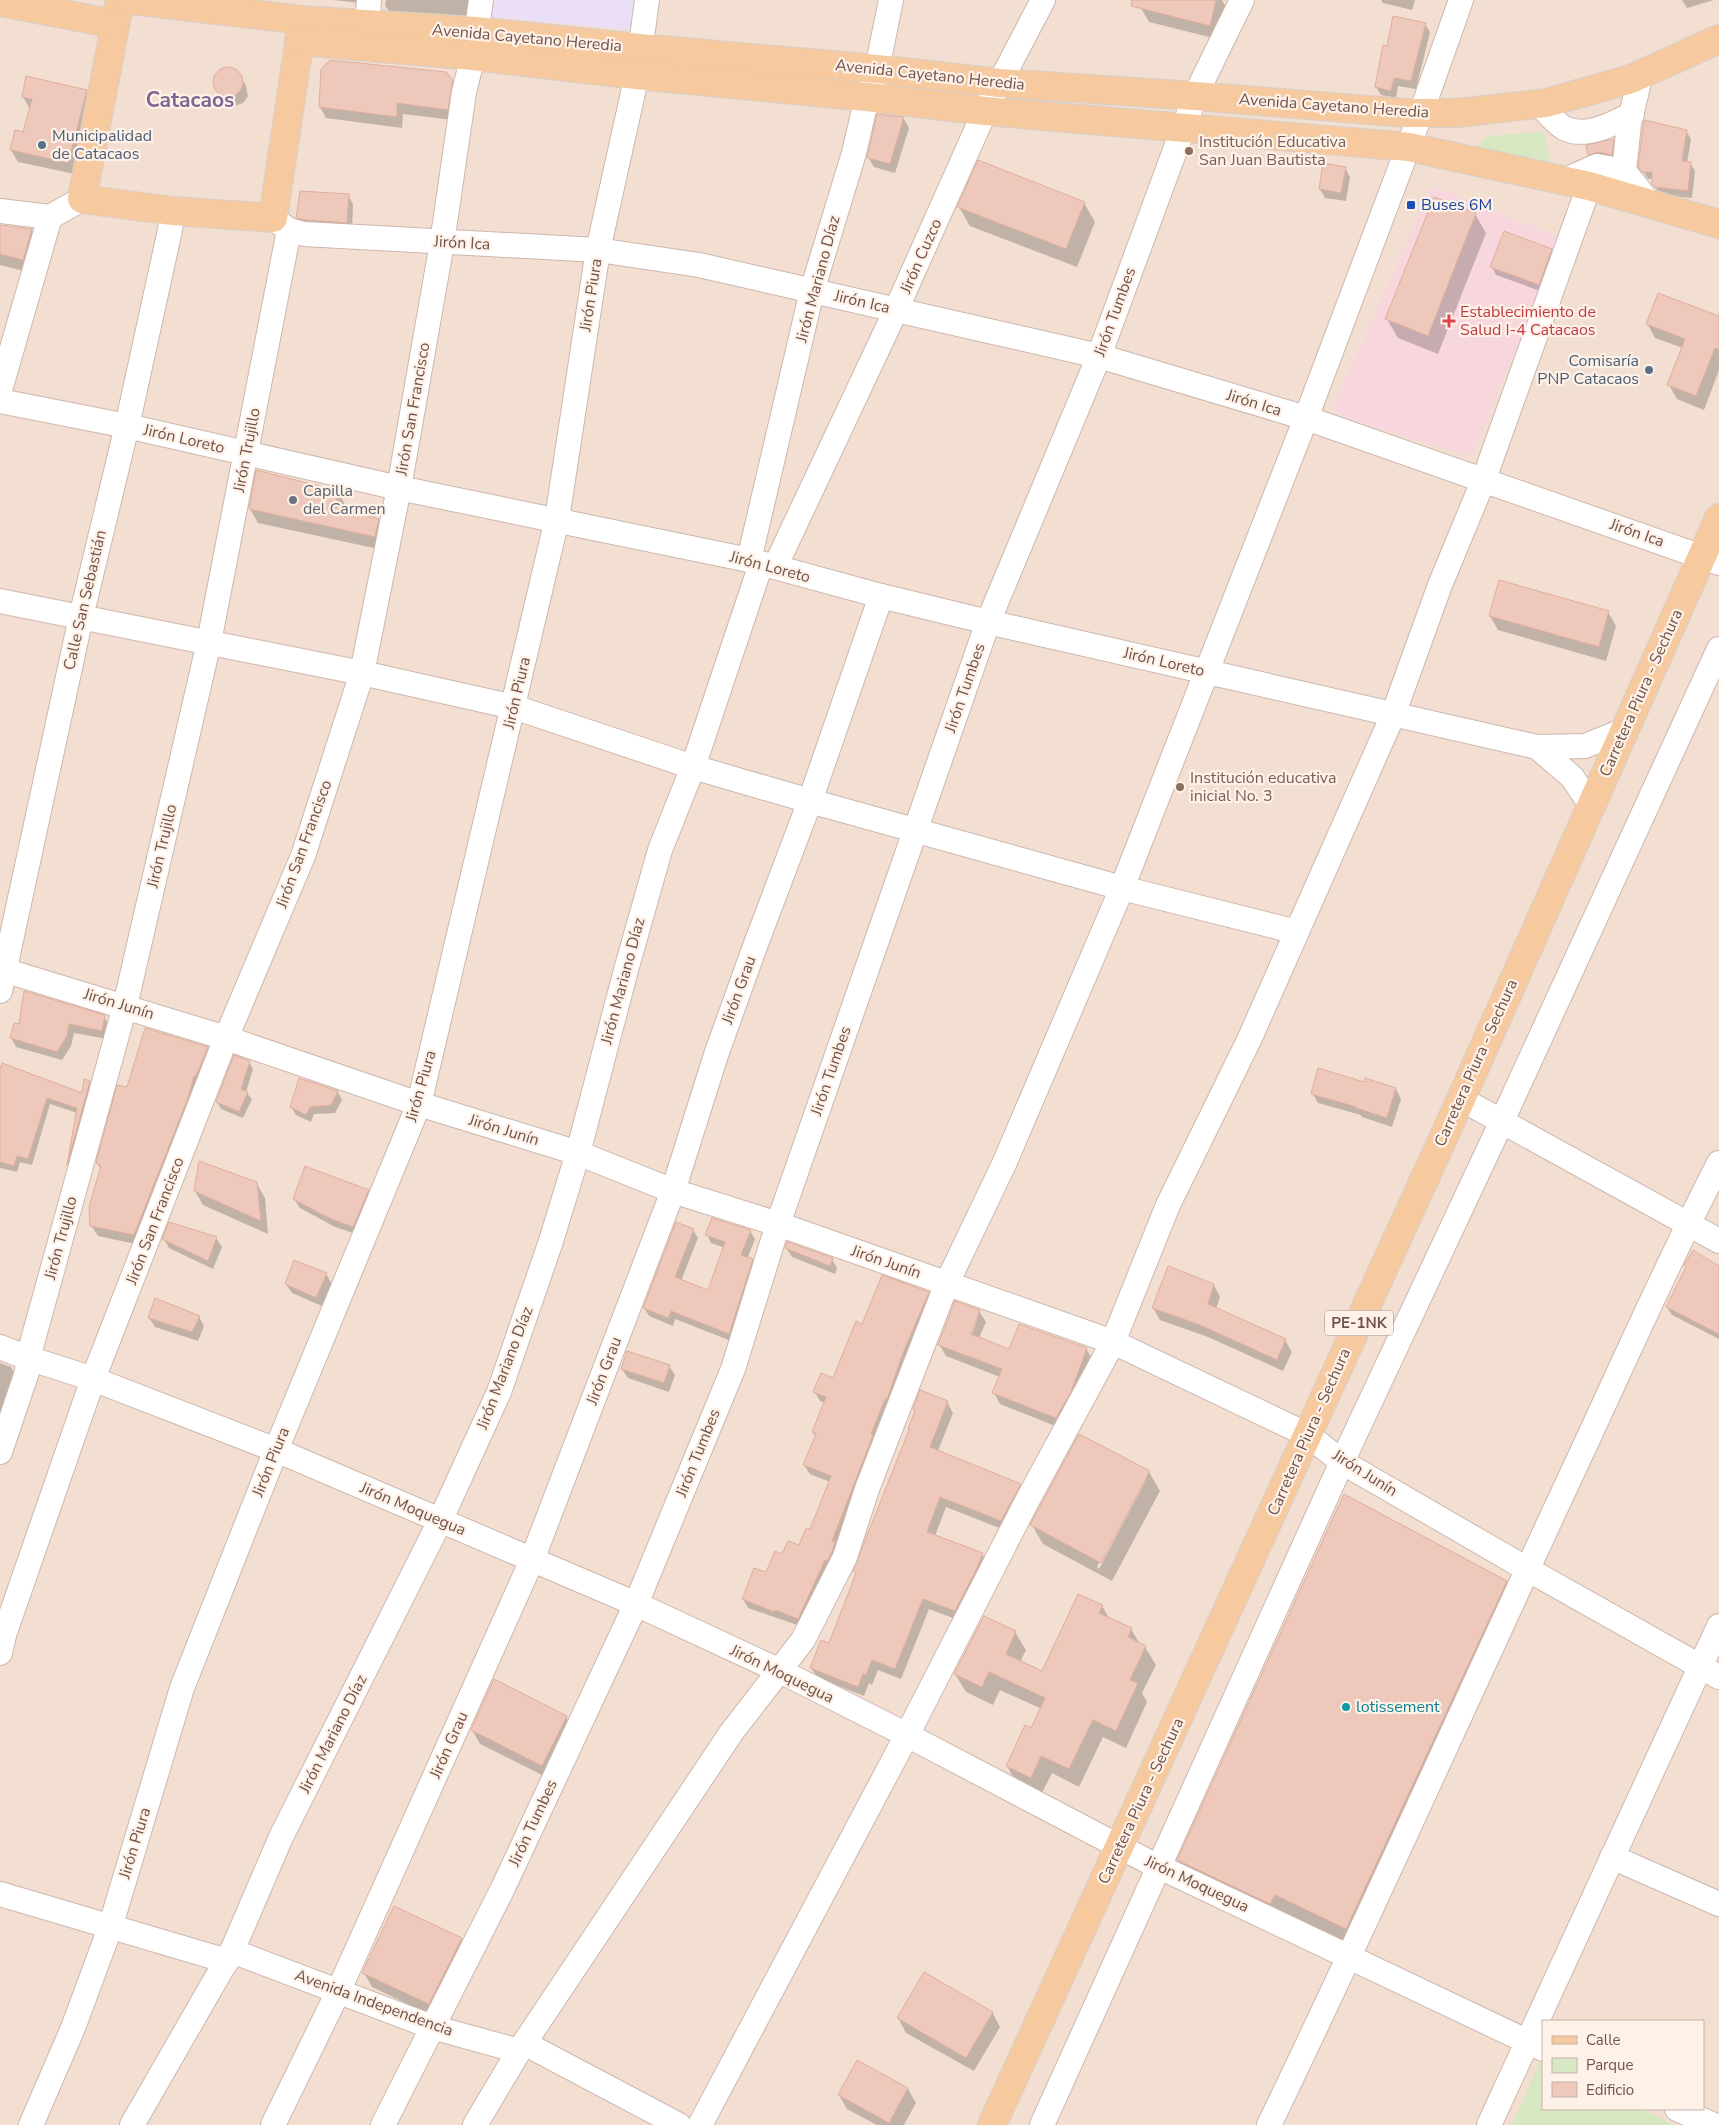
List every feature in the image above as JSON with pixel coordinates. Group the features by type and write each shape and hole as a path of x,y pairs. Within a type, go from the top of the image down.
{"main road":[{"name":"Avenida Cayetano Heredia","path":"131,0 301,31 474,43 639,48 877,68 1000,83 1406,113 1457,113 1538,103 1593,90 1641,74 1719,39"},
{"path":"0,2 118,12 82,199"},
{"name":"Avenida Cayetano Heredia","path":"301,31 368,12 474,43 637,76 867,97 985,111 1409,147 1589,186 1719,224"},
{"name":"Jirón Trujillo","path":"281,224 301,31"},
{"name":"Jirón Ica","path":"82,199 281,224"},
{"name":"Carretera Piura - Sechura","path":"992,2125 1461,1099 1591,805 1710,559 1719,518"}],"street":[{"name":"Jirón San Francisco","path":"0,1654 4,1635 93,1379 226,1038 303,856 362,672 399,488 442,242 464,92 481,0"},
{"name":"Jirón Piura","path":"31,2125 73,2028 110,1928 182,1688 276,1450 419,1104 557,519 598,250 637,76 639,48 647,0"},
{"name":"Jirón Mariano Díaz","path":"132,2125 229,1956 281,1837 440,1520 499,1392 551,1241 578,1153 623,980 660,850 693,767 762,564 812,291 854,153 867,97 877,68 891,0"},
{"name":"Jirón Cuzco","path":"762,564 896,310 985,111 1043,0"},
{"name":"Jirón Tumbes","path":"383,2125 502,1890 636,1604 733,1369 778,1224 988,622 1099,356 1196,96 1242,0"},
{"path":"474,2125 522,2047 731,1734 803,1640 844,1557 867,1489 948,1284 1004,1164 1122,888 1306,418 1409,147 1461,0"},
{"path":"1624,170 1632,114 1641,74"},
{"path":"1538,103 1564,128 1578,132 1609,126 1632,114"},
{"path":"1563,180 1597,166 1624,170 1651,205"},
{"path":"700,2125 907,1735 1026,1503 1113,1342 1168,1205 1249,1040 1393,715 1440,585 1484,479 1589,186"},
{"path":"0,211 50,217 82,199"},
{"name":"Calle San Sebastián","path":"2,977 80,617 127,426 173,210"},
{"path":"0,390 50,217"},
{"name":"Jirón Ica","path":"281,224 304,234 598,250 700,265 1099,356 1306,418 1710,559"},
{"name":"Jirón Trujillo","path":"0,1452 27,1372 28,1358 125,1006 209,642 247,453 281,224"},
{"name":"Jirón Loreto","path":"0,401 127,426 399,488 557,519 762,564 988,622 1537,747 1585,746 1627,729"},
{"name":"Jirón Grau","path":"273,2125 338,1992 532,1560 672,1191 722,1038 810,801 881,596"},
{"path":"0,601 362,672 514,707 693,767 810,801 1122,888 1297,932"},
{"path":"1042,2125 1342,1462 1502,1121 1719,648"},
{"name":"Jirón Loreto","path":"1537,747 1572,777 1591,805"},
{"name":"Jirón Junín","path":"2,977 125,1006 226,1038 419,1104 578,1153 672,1191 778,1224 1113,1342 1308,1435 1342,1462 1527,1570 1709,1671"},
{"path":"1461,1099 1719,1240"},
{"path":"1269,2125 1350,1957 1688,1223 1719,1163"},
{"name":"Jirón Moquegua","path":"0,1347 93,1379 276,1450 636,1604 780,1671 1160,1867 1535,2046"},
{"path":"1546,2020 1612,1858 1709,1671 1719,1626"},
{"path":"1612,1858 1719,1904"},
{"name":"Avenida Independencia","path":"0,1894 110,1928 229,1956 338,1992 432,2027 522,2047 679,2125"},
{"path":"1489,2125 1535,2046 1542,2029"},
{"path":"1679,2110 1714,2125"}],"shaded area":[{"path":"0,0 1719,0 1719,2125 0,2125"},
{"path":"493,0 640,0 635,30 490,17"},
{"name":"Establecimiento de Salud I-4 Catacaos","path":"1432,186 1561,238 1474,452 1465,455 1338,416 1334,405"}],"green space":[{"path":"1544,132 1551,167 1472,149 1488,136"},
{"path":"1541,2060 1542,2110 1643,2110 1675,2125 1512,2125"}],"building":[{"path":"1132,0 1216,0 1210,26 1131,6"},
{"path":"1393,16 1426,23 1411,81 1394,78 1391,91 1375,87 1383,45 1387,46"},
{"path":"330,60 446,72 453,80 448,110 397,103 397,117 319,107 321,69"},
{"path":"228,67 239,71 243,82 239,93 228,97 217,93 213,82 217,71"},
{"path":"26,76 87,90 68,163 10,150 15,130 23,132 32,99 22,97"},
{"path":"877,114 904,117 890,164 867,158"},
{"path":"1644,120 1687,130 1682,161 1691,162 1688,191 1655,187 1652,184 1652,172 1642,172 1638,167"},
{"path":"1614,139 1612,155 1599,152 1588,155 1586,145"},
{"path":"978,160 1085,202 1066,249 957,207"},
{"path":"1323,163 1346,167 1341,193 1319,189"},
{"path":"300,191 349,194 347,223 296,218"},
{"path":"1434,197 1476,213 1428,336 1385,319"},
{"path":"0,225 32,229 23,260 0,254"},
{"path":"1504,231 1552,249 1539,285 1490,267"},
{"path":"1658,293 1719,316 1719,349 1715,348 1696,396 1667,385 1685,339 1646,324"},
{"name":"Capilla del Carmen","path":"256,470 339,491 335,507 379,519 375,537 249,509"},
{"path":"1499,580 1609,611 1599,647 1489,616"},
{"path":"24,991 105,1015 102,1031 69,1024 67,1036 57,1052 10,1038 14,1023 19,1024"},
{"path":"145,1028 208,1047 196,1076 194,1076 188,1098 134,1235 90,1226 89,1207 101,1166 96,1163 117,1085 127,1087"},
{"path":"234,1055 250,1061 241,1089 248,1092 239,1112 216,1102"},
{"path":"2,1063 82,1093 84,1079 90,1081 67,1165 77,1108 47,1098 28,1159 17,1156 14,1166 0,1162 0,1066 2,1066"},
{"path":"1318,1068 1364,1082 1365,1078 1396,1088 1387,1118 1311,1094"},
{"path":"299,1078 338,1091 331,1105 310,1107 306,1115 290,1107"},
{"path":"199,1161 257,1182 261,1221 194,1191"},
{"path":"305,1166 369,1190 353,1227 329,1218 293,1199"},
{"path":"712,1218 751,1230 741,1255 753,1259 729,1334 671,1311 668,1318 643,1308 676,1222 694,1229 675,1277 708,1290 725,1242 705,1235"},
{"path":"169,1222 217,1237 208,1261 162,1239"},
{"path":"787,1242 833,1258 830,1266 785,1248"},
{"path":"1693,1250 1719,1266 1719,1334 1666,1307 1686,1267 1684,1265"},
{"path":"294,1260 327,1273 316,1298 285,1284"},
{"path":"1168,1266 1214,1284 1208,1304 1286,1339 1277,1360 1200,1325 1152,1308"},
{"path":"882,1275 929,1292 903,1353 887,1399 885,1399 871,1434 873,1435 832,1541 835,1542 832,1552 827,1561 825,1560 798,1619 742,1599 754,1568 766,1572 775,1551 782,1554 788,1541 799,1545 806,1528 810,1529 831,1476 803,1465 816,1434 812,1432 826,1397 813,1392 821,1373 833,1378 856,1321 862,1324"},
{"path":"155,1298 200,1316 192,1332 148,1318"},
{"path":"955,1301 980,1310 971,1334 1009,1349 1019,1324 1087,1348 1071,1392 1056,1418 992,1393 1002,1369 938,1345"},
{"path":"627,1351 670,1365 664,1383 621,1369"},
{"path":"920,1390 948,1401 930,1447 1021,1484 1001,1521 940,1497 927,1532 983,1553 976,1570 955,1611 923,1599 895,1669 872,1660 866,1675 863,1674 858,1687 810,1668 821,1640 829,1643 856,1573 853,1571 909,1430 915,1410 913,1409"},
{"path":"1079,1434 1150,1471 1101,1563 1030,1525"},
{"name":"lotissement","path":"1344,1494 1507,1581 1346,1929 1275,1895 1270,1904 1177,1860"},
{"path":"1078,1594 1103,1605 1099,1613 1132,1628 1128,1637 1146,1646 1130,1680 1138,1683 1116,1731 1093,1720 1069,1769 1041,1756 1031,1778 1006,1766 1025,1725 1031,1728 1045,1698 989,1672 982,1687 954,1674 984,1616 1016,1631 1006,1654 1042,1671"},
{"path":"494,1679 567,1716 542,1766 471,1730"},
{"path":"394,1906 462,1938 429,2004 362,1973"},
{"path":"924,1972 993,2012 966,2058 897,2018"},
{"path":"857,2060 908,2088 889,2123 838,2095"}],"place":[{"name":"Municipalidad de Catacaos","path":"42,145"},
{"name":"Institución Educativa San Juan Bautista","path":"1189,151"},
{"name":"Buses 6M","path":"1411,205"},
{"name":"Establecimiento de Salud I-4 Catacaos","path":"1449,321"},
{"name":"Comisaría PNP Catacaos","path":"1649,370"},
{"name":"Capilla del Carmen","path":"293,500"},
{"name":"Institución educativa inicial No. 3","path":"1180,787"},
{"name":"lotissement","path":"1346,1707"}],"district":[{"name":"Catacaos","path":"190,100"}]}
